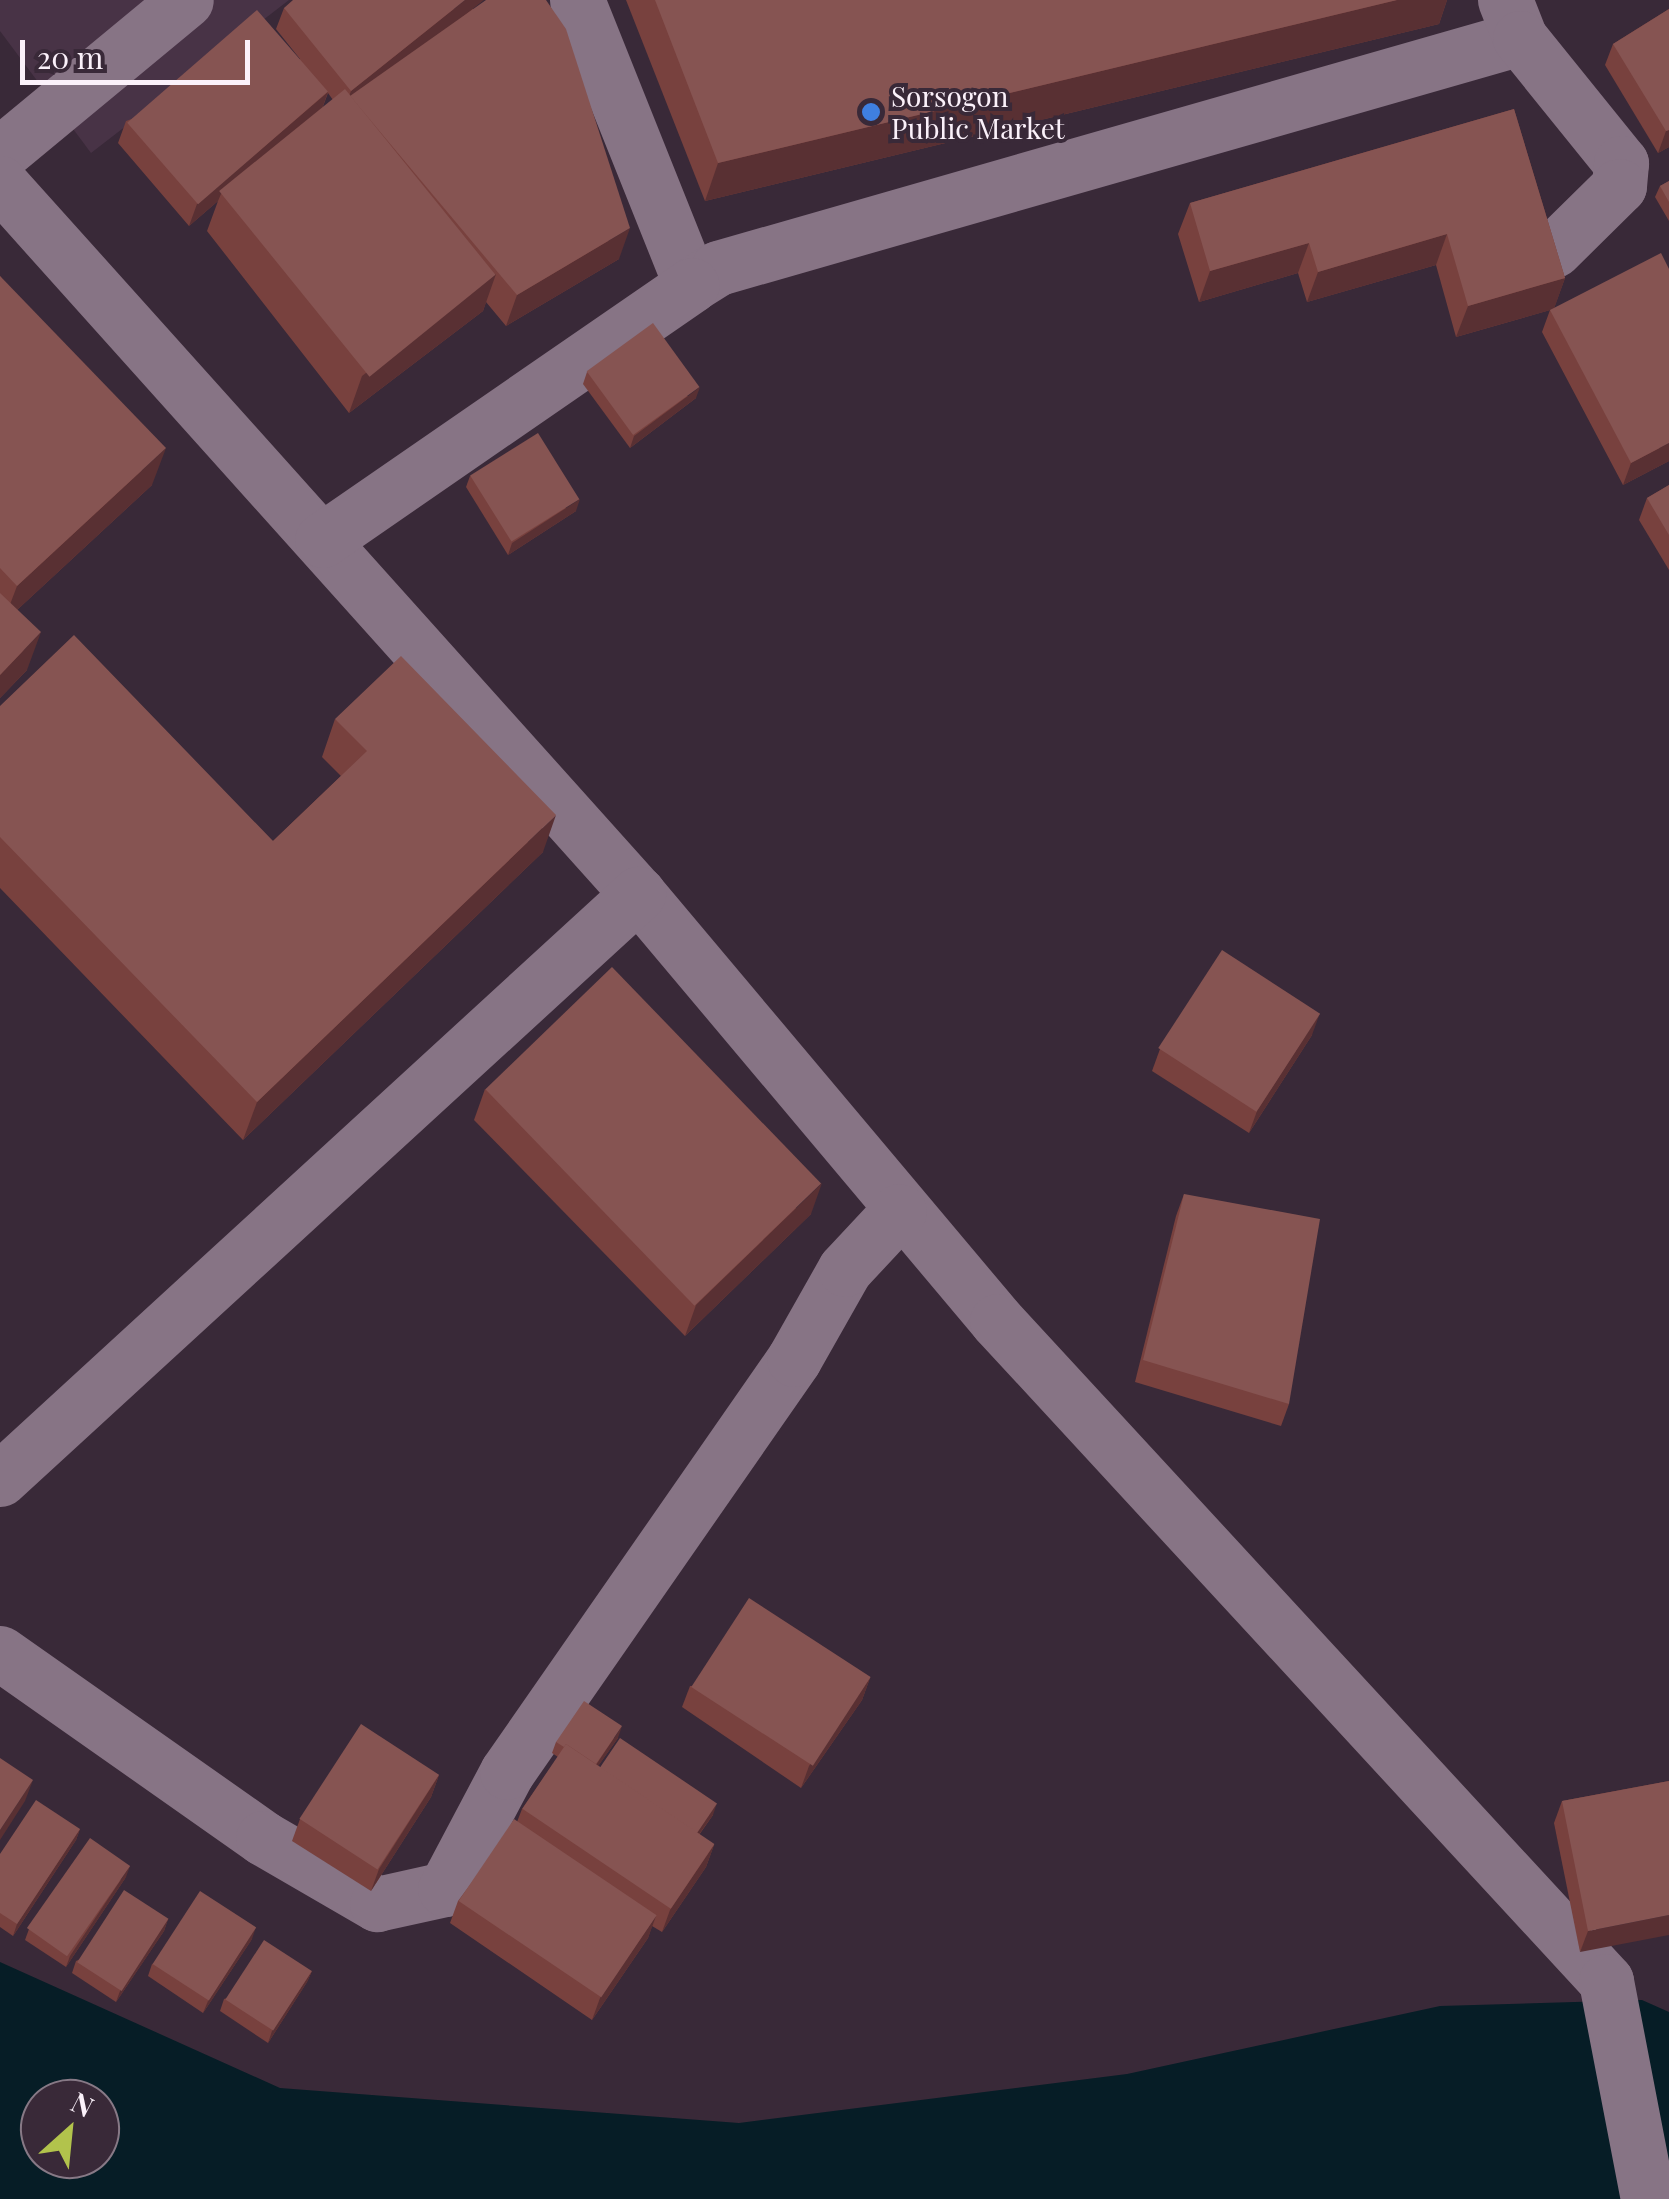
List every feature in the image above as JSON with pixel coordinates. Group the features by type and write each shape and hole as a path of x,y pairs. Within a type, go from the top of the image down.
{"street":[{"path":"0,154 186,0"},
{"path":"577,0 691,285"},
{"path":"322,540 718,268 1513,19 1621,163 1619,186 1554,250"},
{"path":"0,183 638,894 898,1211 1606,1982 1648,2199"},
{"path":"0,1478 638,894"},
{"path":"0,1653 263,1838 376,1904 445,1889 508,1772 794,1358 845,1268 898,1211"}],"shaded area":[{"path":"0,0 289,0 91,153 0,31"}],"water":[{"path":"0,1962 280,2088 739,2123 1127,2074 1440,2006 1642,2000 1669,2012 1669,2199 0,2199"}],"building":[{"path":"293,0 465,0 351,91 284,8"},
{"path":"486,0 546,0 566,29 630,228 517,295 350,96"},
{"name":"Sorsogon Public Market","path":"655,0 1397,0 718,163"},
{"path":"1669,9 1669,130 1666,131 1613,44"},
{"path":"257,10 328,92 198,204 127,123"},
{"path":"345,89 495,275 370,377 219,191"},
{"path":"1514,109 1565,278 1468,306 1447,234 1318,272 1309,243 1210,271 1190,203"},
{"path":"1669,181 1669,202 1660,186"},
{"path":"1661,253 1669,269 1669,443 1631,463 1550,310"},
{"path":"0,276 166,448 17,586 0,568"},
{"path":"653,323 699,387 633,435 587,371"},
{"path":"538,433 579,499 511,542 470,475"},
{"path":"1669,485 1669,535 1647,498"},
{"path":"0,593 41,632 0,675"},
{"path":"74,635 273,841 367,751 335,719 401,656 556,815 257,1102 0,837 0,706"},
{"path":"1222,950 1320,1014 1256,1112 1158,1048"},
{"path":"612,967 821,1184 694,1306 485,1089"},
{"path":"1184,1194 1320,1219 1289,1404 1143,1360"},
{"path":"749,1598 871,1677 813,1766 691,1687"},
{"path":"584,1701 622,1726 596,1764 566,1744 564,1747 556,1742"},
{"path":"361,1724 439,1775 377,1869 299,1819"},
{"path":"620,1738 717,1803 697,1833 600,1768"},
{"path":"566,1744 714,1844 671,1909 522,1809"},
{"path":"0,1758 33,1780 0,1830"},
{"path":"1669,1781 1669,1915 1588,1931 1562,1801"},
{"path":"36,1800 80,1829 17,1924 0,1913 0,1854"},
{"path":"514,1819 657,1915 601,1997 459,1901"},
{"path":"90,1838 130,1866 67,1956 27,1928"},
{"path":"124,1890 168,1919 122,1991 77,1962"},
{"path":"200,1891 256,1927 209,2000 153,1964"},
{"path":"264,1940 312,1971 273,2031 225,2000"}],"place":[{"name":"Sorsogon Public Market","path":"871,112"}]}
